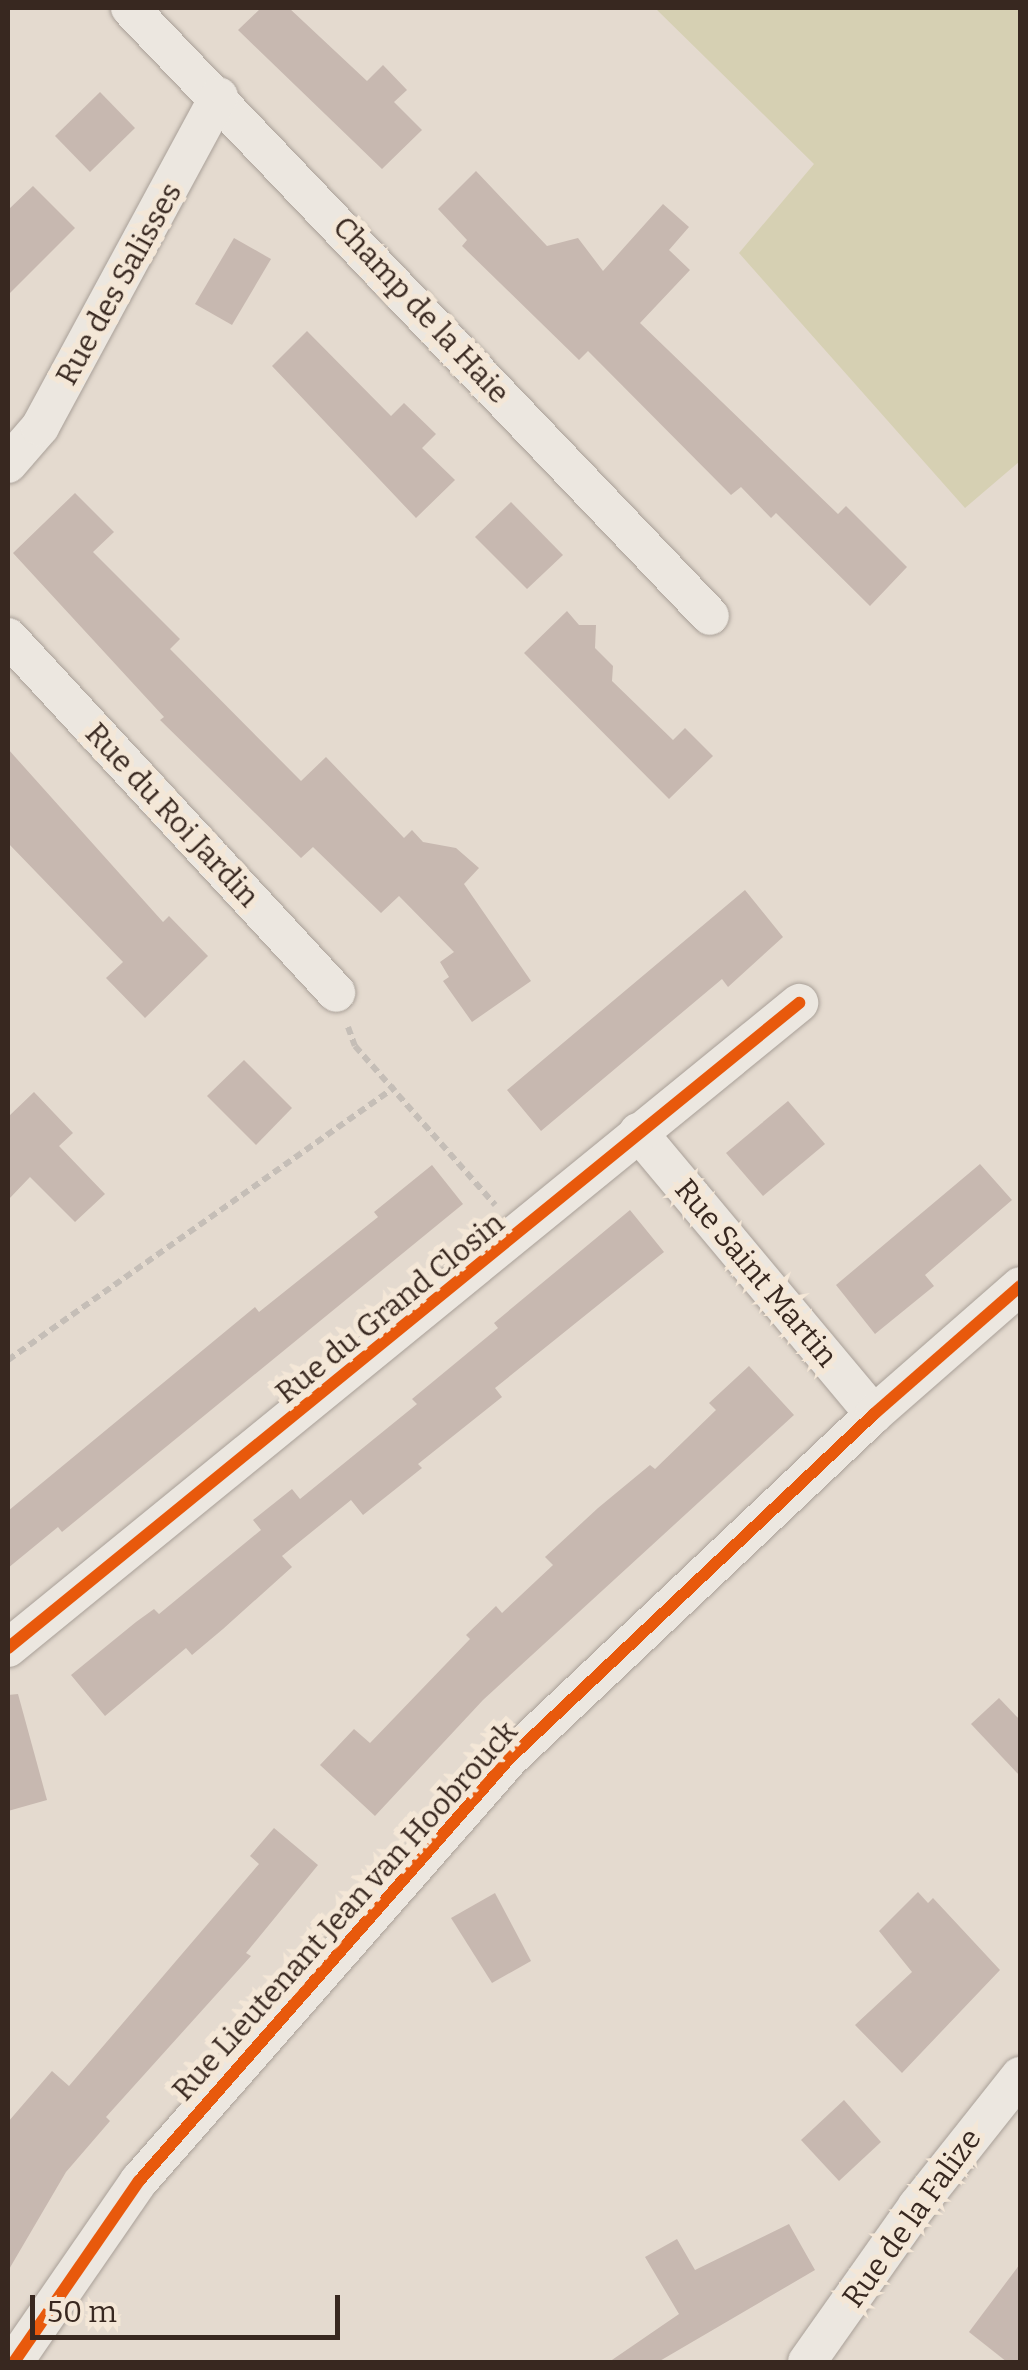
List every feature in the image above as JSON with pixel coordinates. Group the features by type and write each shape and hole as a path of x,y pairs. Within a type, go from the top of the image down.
{"street":[{"name":"Champ de la Haie","path":"130,8 219,96 710,616"},
{"name":"Rue des Salisses","path":"8,464 40,427 219,96"},
{"name":"Rue du Roi Jardin","path":"8,637 336,993"},
{"name":"Rue du Grand Closin","path":"8,1648 521,1235 638,1132 799,1003"},
{"name":"Rue Saint Martin","path":"638,1132 874,1414"},
{"name":"Rue Lieutenant Jean van Hoobrouck","path":"14,2362 138,2180 510,1758 874,1414 1020,1286"},
{"name":"Rue de la Falize","path":"807,2362 917,2206 1020,2076"}],"path":[{"path":"336,993 354,1046 395,1087 521,1235"},
{"path":"8,1360 395,1087"}],"shaded area":[{"path":"655,8 1020,8 1020,461 965,508 739,253 814,164"}],"building":[{"path":"261,8 289,8 367,81 383,65 407,90 394,102 422,130 382,169 238,30"},
{"path":"100,92 135,128 90,172 55,136"},
{"path":"476,171 547,246 578,238 603,271 663,204 689,227 669,250 690,270 640,323 838,514 846,506 907,567 870,606 776,513 771,518 741,487 731,495 588,351 579,360 462,246 467,240 438,209"},
{"path":"33,186 75,228 8,295 8,210"},
{"path":"234,238 271,259 232,325 195,304"},
{"path":"307,331 391,416 404,403 436,434 422,448 455,480 416,518 272,366"},
{"path":"75,493 114,532 93,552 180,639 170,649 301,781 326,757 404,838 412,830 423,842 456,848 479,868 464,884 531,981 472,1022 443,981 449,977 440,962 454,952 399,896 381,913 313,847 301,858 160,720 164,717 13,553"},
{"path":"511,502 563,555 527,589 475,537"},
{"path":"567,611 579,625 596,625 595,648 613,666 612,681 673,740 685,728 713,756 669,799 524,653"},
{"path":"8,749 163,922 169,916 208,956 145,1018 106,978 123,962 8,843"},
{"path":"745,890 783,937 728,987 722,979 541,1131 507,1090"},
{"path":"244,1060 292,1108 256,1145 207,1096"},
{"path":"34,1092 73,1133 59,1146 105,1194 75,1222 30,1177 8,1200 8,1117"},
{"path":"788,1101 825,1144 763,1196 726,1153"},
{"path":"980,1164 1012,1200 925,1275 934,1286 875,1334 836,1285"},
{"path":"432,1165 463,1204 62,1532 58,1527 8,1568 8,1511 255,1307 259,1312 378,1217 374,1212"},
{"path":"630,1210 664,1252 495,1388 502,1397 418,1464 422,1468 363,1515 351,1500 282,1556 292,1567 223,1629 192,1655 186,1648 105,1716 71,1675 154,1609 159,1614 261,1530 253,1520 292,1489 300,1499 417,1404 412,1399 498,1328 494,1323"},
{"path":"749,1366 794,1415 483,1700 375,1816 320,1765 354,1729 370,1743 470,1639 466,1635 496,1606 502,1613 553,1565 545,1557 598,1508 650,1465 655,1469 716,1410 709,1403"},
{"path":"18,1694 47,1800 8,1811 8,1695"},
{"path":"999,1698 1020,1720 1020,1776 971,1724"},
{"path":"274,1828 318,1865 246,1953 251,1956 106,2117 110,2121 66,2172 8,2271 8,2122 52,2071 69,2086 259,1864 250,1856"},
{"path":"918,1892 928,1903 933,1898 1000,1970 902,2073 855,2025 912,1972 879,1931"},
{"path":"495,1893 531,1961 492,1983 451,1918"},
{"path":"844,2100 881,2142 839,2181 801,2140"},
{"path":"789,2224 815,2270 658,2362 609,2362 679,2314 645,2257 677,2239 695,2270"},
{"path":"1020,2264 1020,2362 1007,2362 969,2332"}],"cycle path":[{"path":"8,1648 799,1003"},
{"path":"14,2362 139,2181 510,1758 874,1414 1020,1286"}]}
